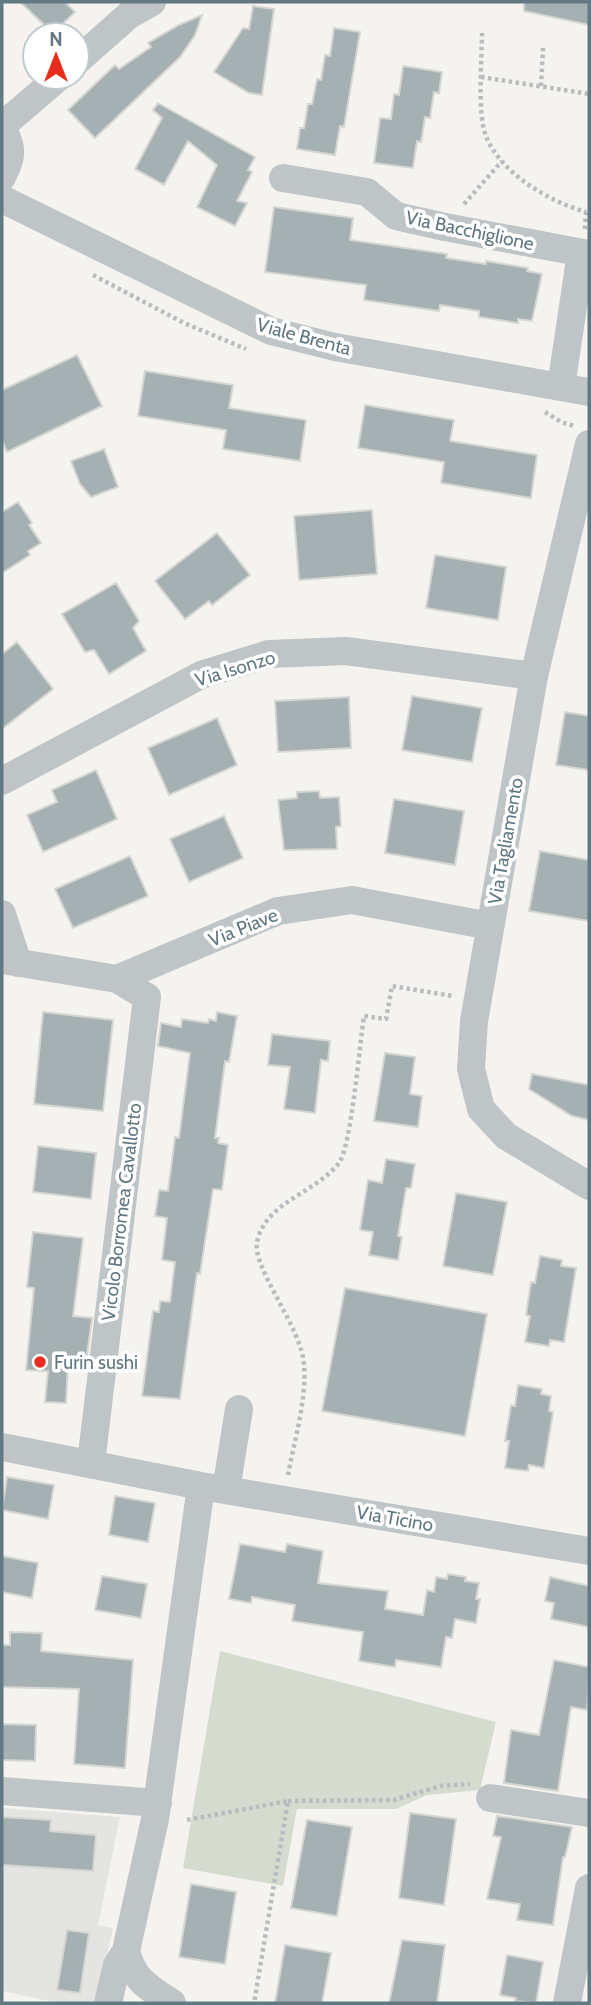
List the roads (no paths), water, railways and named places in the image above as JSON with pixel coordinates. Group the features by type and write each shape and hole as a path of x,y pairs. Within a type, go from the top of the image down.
{"street":[{"path":"91,49 129,15 152,2"},
{"path":"2,177 10,161 10,144 2,126 43,91"},
{"name":"Via Bacchiglione","path":"283,177 367,192 396,216 585,253 561,387"},
{"name":"Viale Brenta","path":"2,200 271,331 335,347 589,392"},
{"name":"Via Tagliamento","path":"589,444 534,676 474,1021 471,1069 481,1109 506,1136 589,1186"},
{"name":"Via Isonzo","path":"2,781 201,675 269,654 346,651 534,676"},
{"name":"Via Piave","path":"117,979 278,911 352,900 490,926"},
{"path":"2,914 10,961 117,979"},
{"name":"Vicolo Borromea Cavallotto","path":"91,1463 147,997 117,979"},
{"path":"109,2000 117,1965 126,1951 158,1803 214,1488 239,1409"},
{"name":"Via Ticino","path":"2,1447 214,1488 589,1551"},
{"path":"2,1791 158,1803"},
{"path":"490,1798 589,1813"},
{"path":"567,2003 589,1888"},
{"path":"126,1951 130,1967 139,1982 172,2003"},
{"path":"109,2000 118,1989 139,1982"}],"place":[{"name":"Furin sushi","path":"40,1362"}]}
